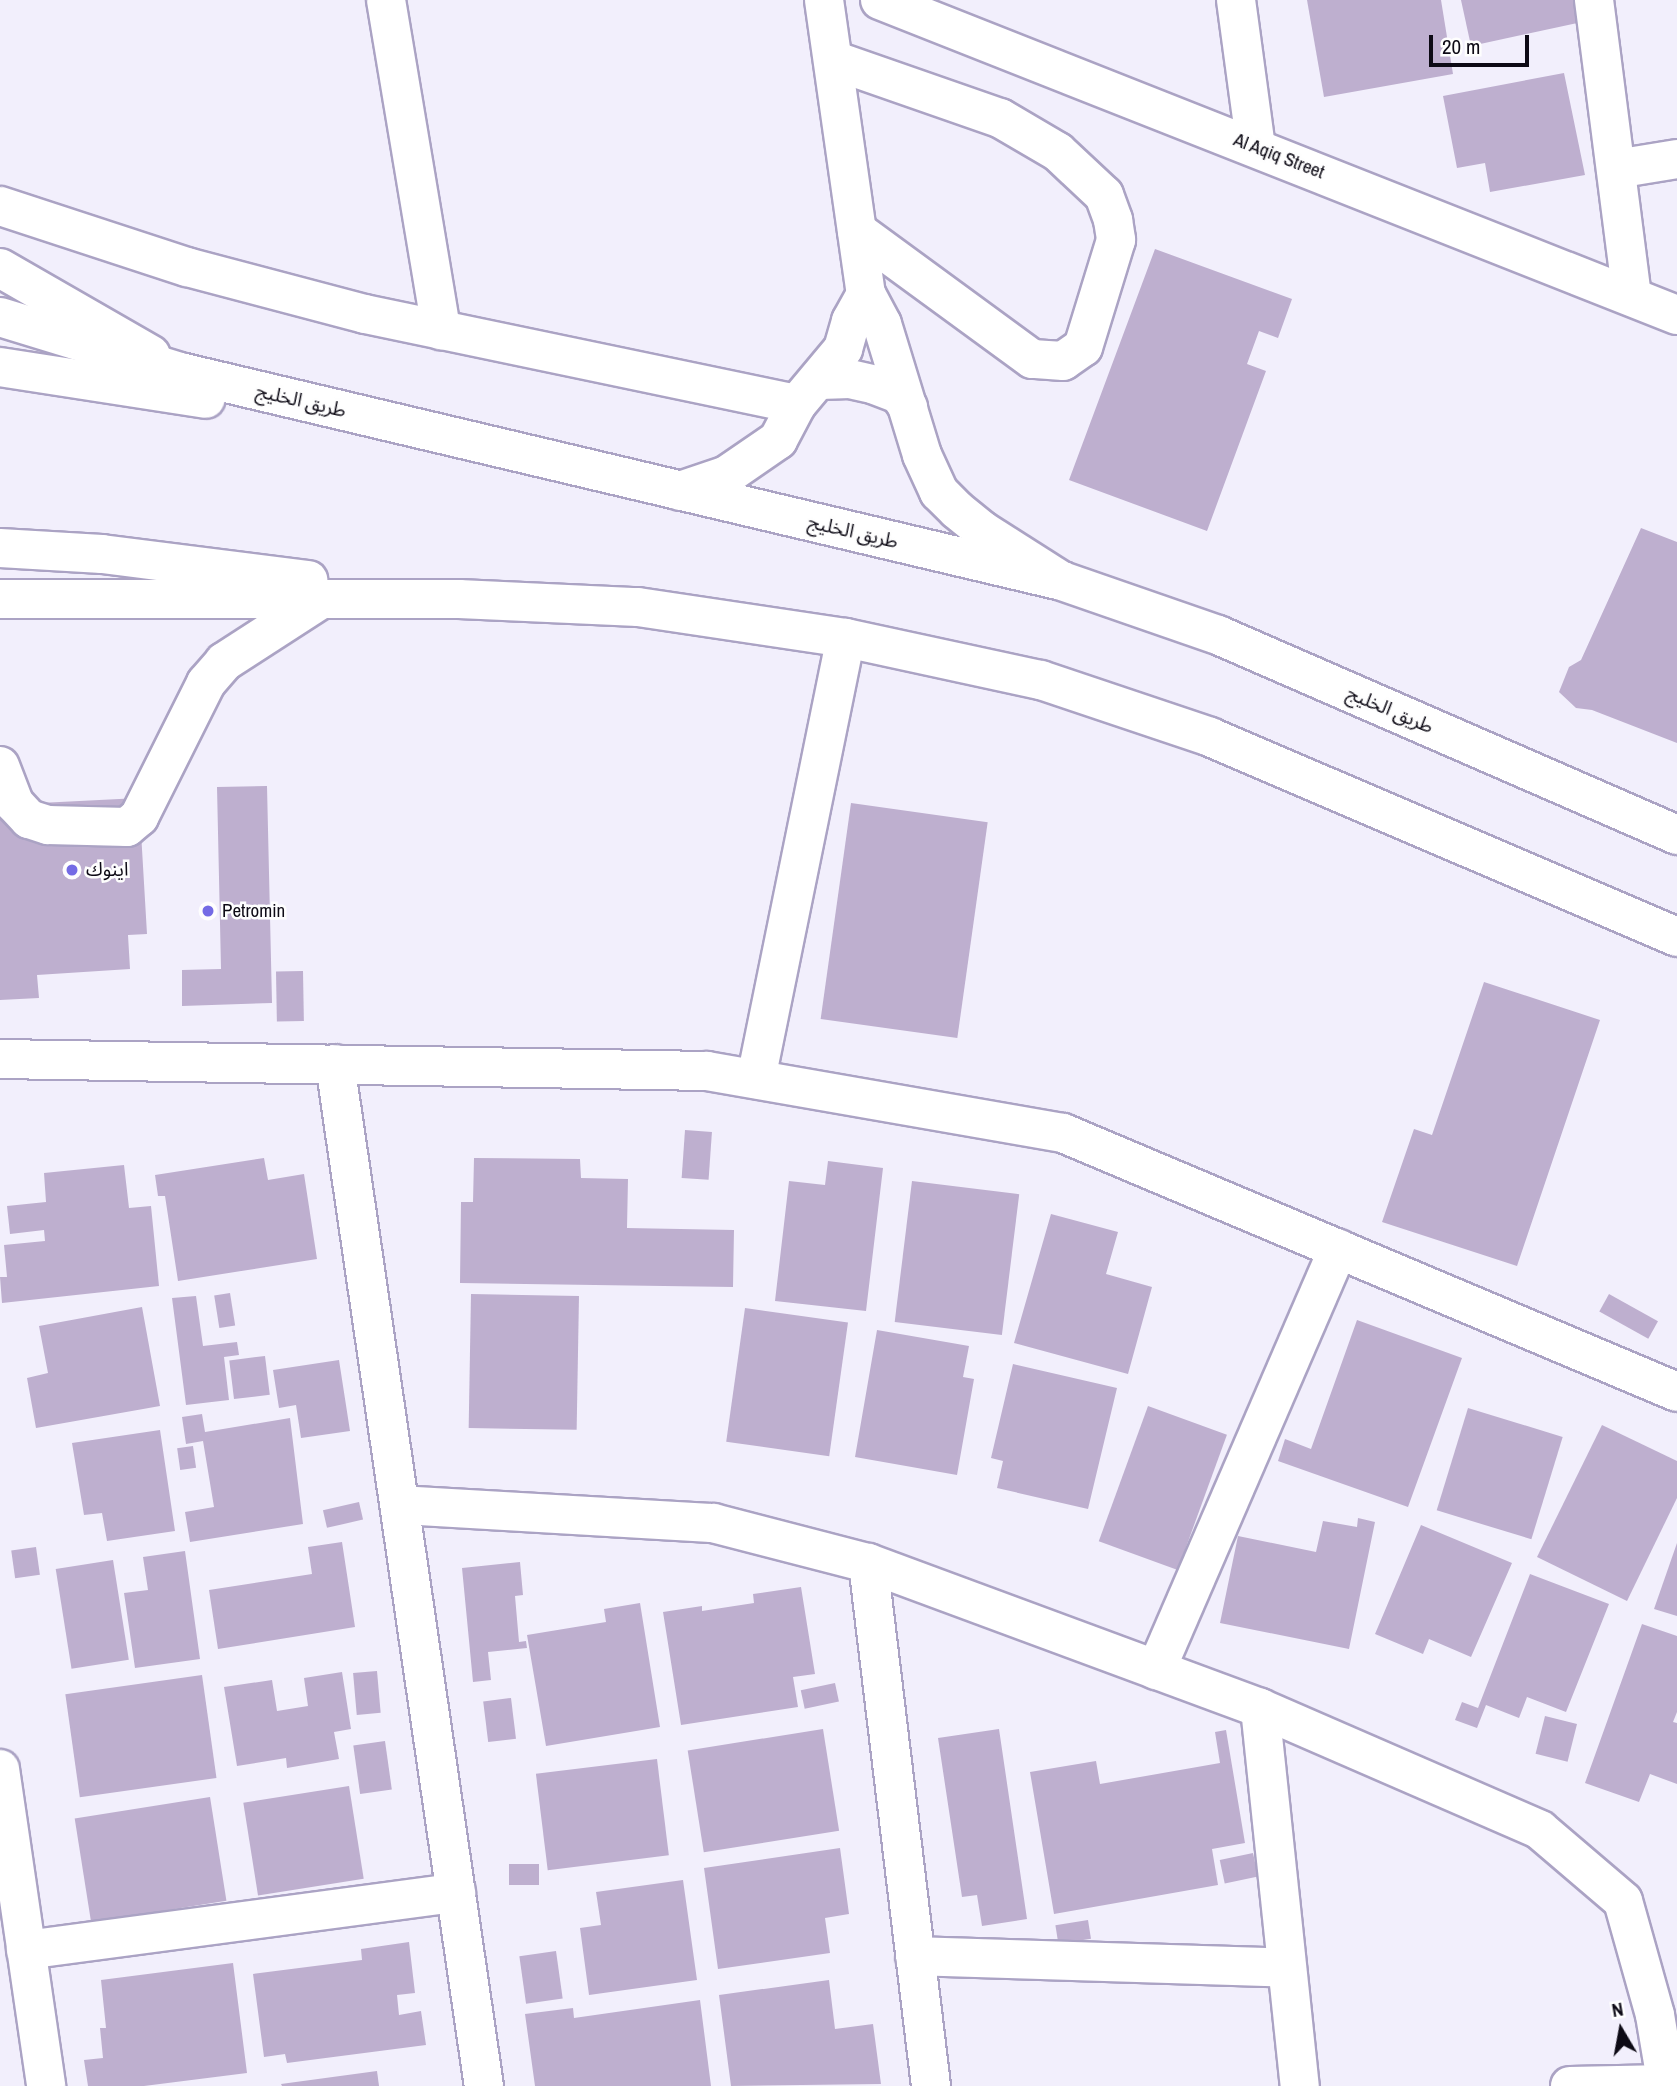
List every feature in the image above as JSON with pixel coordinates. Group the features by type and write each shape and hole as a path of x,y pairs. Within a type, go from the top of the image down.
{"street":[{"path":"386,0 441,330"},
{"path":"824,0 866,294 882,324 922,455 939,492 984,531 1062,581"},
{"name":"Al Aqiq Street","path":"880,0 1677,315"},
{"path":"1236,0 1256,147"},
{"path":"1594,0 1632,295"},
{"path":"832,60 999,118 1058,152 1104,195 1113,219 1115,240 1083,347 1063,362 1032,359 857,231"},
{"path":"1616,169 1677,159"},
{"path":"0,206 187,267 365,314 441,330 808,392 850,379 875,384 899,394 908,407"},
{"path":"0,268 180,372"},
{"path":"680,491 727,475 778,440 808,392 843,349 851,321 866,294"},
{"name":"طريق الخليج","path":"0,317 180,372 1062,581 1219,635 1677,835"},
{"path":"0,367 429,432"},
{"path":"0,548 102,554 459,599"},
{"path":"0,599 459,599 638,607 846,638 1041,680 1210,737 1677,937"},
{"path":"0,765 14,803 29,819 48,825 127,827 139,817 206,683 224,662 320,600"},
{"path":"756,1079 846,638"},
{"path":"0,1059 707,1071 1063,1133 1677,1392"},
{"path":"335,1065 484,2086"},
{"path":"1156,1670 1338,1249"},
{"path":"400,1505 713,1523 868,1563 1260,1708 1540,1830 1623,1901 1655,2015 1667,2085 1570,2086"},
{"path":"868,1563 931,2086"},
{"path":"1260,1708 1300,2086"},
{"path":"0,1775 46,2086"},
{"path":"26,1950 456,1893"},
{"path":"915,1956 1287,1968"}],"building":[{"path":"1307,0 1441,0 1453,74 1324,97"},
{"path":"1461,0 1578,0 1582,22 1471,46"},
{"path":"1564,73 1585,175 1490,192 1485,163 1457,168 1443,96"},
{"path":"1155,249 1292,299 1278,338 1259,331 1247,364 1266,371 1207,531 1069,480"},
{"path":"1641,528 1677,542 1677,743 1592,710 1576,708 1559,692 1569,667 1581,660"},
{"path":"267,786 272,1003 182,1006 182,970 221,969 217,787"},
{"name":"اينوك","path":"139,798 147,934 128,935 130,969 37,975 39,998 0,1000 0,805"},
{"path":"851,803 988,822 957,1038 821,1019"},
{"path":"276,971 303,971 304,1021 277,1021"},
{"path":"1484,982 1600,1020 1517,1266 1382,1222 1414,1129 1432,1135"},
{"path":"685,1130 712,1132 709,1180 682,1178"},
{"path":"264,1158 268,1180 304,1174 317,1259 178,1281 165,1196 158,1196 155,1175"},
{"path":"474,1158 580,1159 581,1178 628,1179 627,1228 734,1230 733,1287 460,1283 461,1202 473,1202"},
{"path":"828,1161 883,1168 866,1311 775,1301 789,1181 825,1185"},
{"path":"124,1165 129,1208 151,1206 159,1286 2,1303 0,1277 7,1277 4,1245 45,1241 44,1230 10,1234 7,1206 46,1202 44,1173"},
{"path":"912,1181 1019,1194 1002,1335 895,1322"},
{"path":"1051,1214 1118,1232 1106,1274 1152,1287 1128,1374 1014,1343"},
{"path":"230,1293 235,1326 219,1328 214,1296"},
{"path":"471,1294 579,1296 577,1430 469,1428"},
{"path":"1609,1294 1658,1321 1648,1339 1599,1311"},
{"path":"196,1296 203,1346 237,1342 239,1355 224,1357 229,1400 186,1405 172,1298"},
{"path":"142,1307 160,1406 36,1428 27,1378 48,1373 39,1326"},
{"path":"745,1308 848,1322 829,1456 726,1442"},
{"path":"1357,1320 1462,1358 1408,1507 1278,1461 1285,1439 1311,1449"},
{"path":"877,1330 969,1346 963,1377 974,1379 957,1475 855,1457"},
{"path":"265,1356 270,1395 234,1399 229,1360"},
{"path":"339,1360 350,1431 301,1438 296,1405 279,1408 273,1370"},
{"path":"1013,1364 1117,1388 1088,1509 997,1488 1003,1461 991,1458"},
{"path":"1148,1406 1227,1435 1178,1570 1099,1541"},
{"path":"1468,1408 1563,1437 1531,1539 1437,1510"},
{"path":"202,1414 205,1432 290,1418 303,1524 190,1542 185,1512 214,1507 203,1441 186,1444 182,1417"},
{"path":"1602,1425 1677,1461 1677,1498 1627,1601 1537,1557"},
{"path":"160,1430 175,1531 107,1541 102,1513 84,1515 72,1443"},
{"path":"193,1446 196,1468 180,1470 177,1448"},
{"path":"359,1502 363,1520 327,1528 323,1510"},
{"path":"1358,1518 1375,1522 1349,1649 1220,1623 1238,1536 1316,1552 1323,1521 1357,1527"},
{"path":"1421,1525 1512,1563 1471,1657 1429,1639 1423,1654 1375,1634"},
{"path":"342,1542 355,1627 218,1649 209,1590 312,1574 308,1547"},
{"path":"1677,1543 1677,1616 1654,1609"},
{"path":"36,1547 40,1575 15,1578 11,1550"},
{"path":"185,1551 200,1659 135,1668 124,1593 148,1590 143,1557"},
{"path":"113,1560 129,1660 72,1669 56,1569"},
{"path":"520,1562 523,1595 515,1596 519,1642 526,1641 527,1648 488,1652 491,1680 473,1682 462,1568"},
{"path":"1530,1574 1609,1604 1566,1712 1527,1697 1519,1718 1486,1705 1477,1728 1455,1720 1462,1702 1478,1708"},
{"path":"801,1587 815,1674 793,1677 798,1707 681,1725 663,1612 702,1606 702,1611 754,1603 753,1594"},
{"path":"640,1603 660,1727 546,1746 527,1635 606,1622 604,1609"},
{"path":"1642,1624 1677,1636 1677,1712 1673,1722 1677,1723 1677,1784 1650,1774 1639,1802 1585,1783"},
{"path":"377,1671 381,1713 357,1715 353,1673"},
{"path":"342,1672 351,1729 334,1732 339,1759 287,1768 286,1758 237,1766 224,1687 272,1680 277,1711 308,1706 304,1678"},
{"path":"202,1675 216,1778 80,1797 65,1694"},
{"path":"835,1683 839,1702 805,1709 801,1690"},
{"path":"511,1698 516,1739 488,1742 483,1701"},
{"path":"1545,1716 1577,1724 1568,1762 1536,1754"},
{"path":"823,1729 839,1831 704,1852 688,1750"},
{"path":"999,1729 1027,1919 982,1926 977,1895 962,1897 938,1738"},
{"path":"1226,1730 1245,1843 1212,1849 1218,1885 1054,1914 1030,1772 1096,1761 1100,1784 1220,1763 1215,1732"},
{"path":"385,1741 392,1790 360,1794 353,1745"},
{"path":"657,1759 669,1855 548,1870 536,1774"},
{"path":"349,1786 364,1879 258,1896 243,1803"},
{"path":"210,1797 226,1901 91,1922 75,1818"},
{"path":"840,1848 849,1914 825,1918 830,1953 718,1969 704,1868"},
{"path":"1253,1853 1258,1876 1225,1884 1220,1860"},
{"path":"509,1864 539,1864 539,1885 509,1885"},
{"path":"683,1880 697,1980 589,1995 580,1928 601,1925 596,1892"},
{"path":"1088,1920 1091,1939 1058,1944 1055,1925"},
{"path":"409,1942 415,1993 397,1995 399,2015 421,2011 426,2045 287,2063 285,2054 264,2057 253,1974 362,1960 361,1949"},
{"path":"556,1951 563,1999 526,2004 519,1956"},
{"path":"233,1963 247,2073 144,2086 88,2086 84,2060 103,2058 100,2028 106,2028 101,1980"},
{"path":"829,1980 835,2029 873,2024 881,2084 731,2086 719,1995"},
{"path":"700,2000 711,2086 535,2086 525,2014 573,2008 574,2018"},
{"path":"377,2071 379,2086 281,2084"}],"place":[{"name":"اينوك","path":"72,870"},
{"name":"Petromin","path":"208,911"}]}
